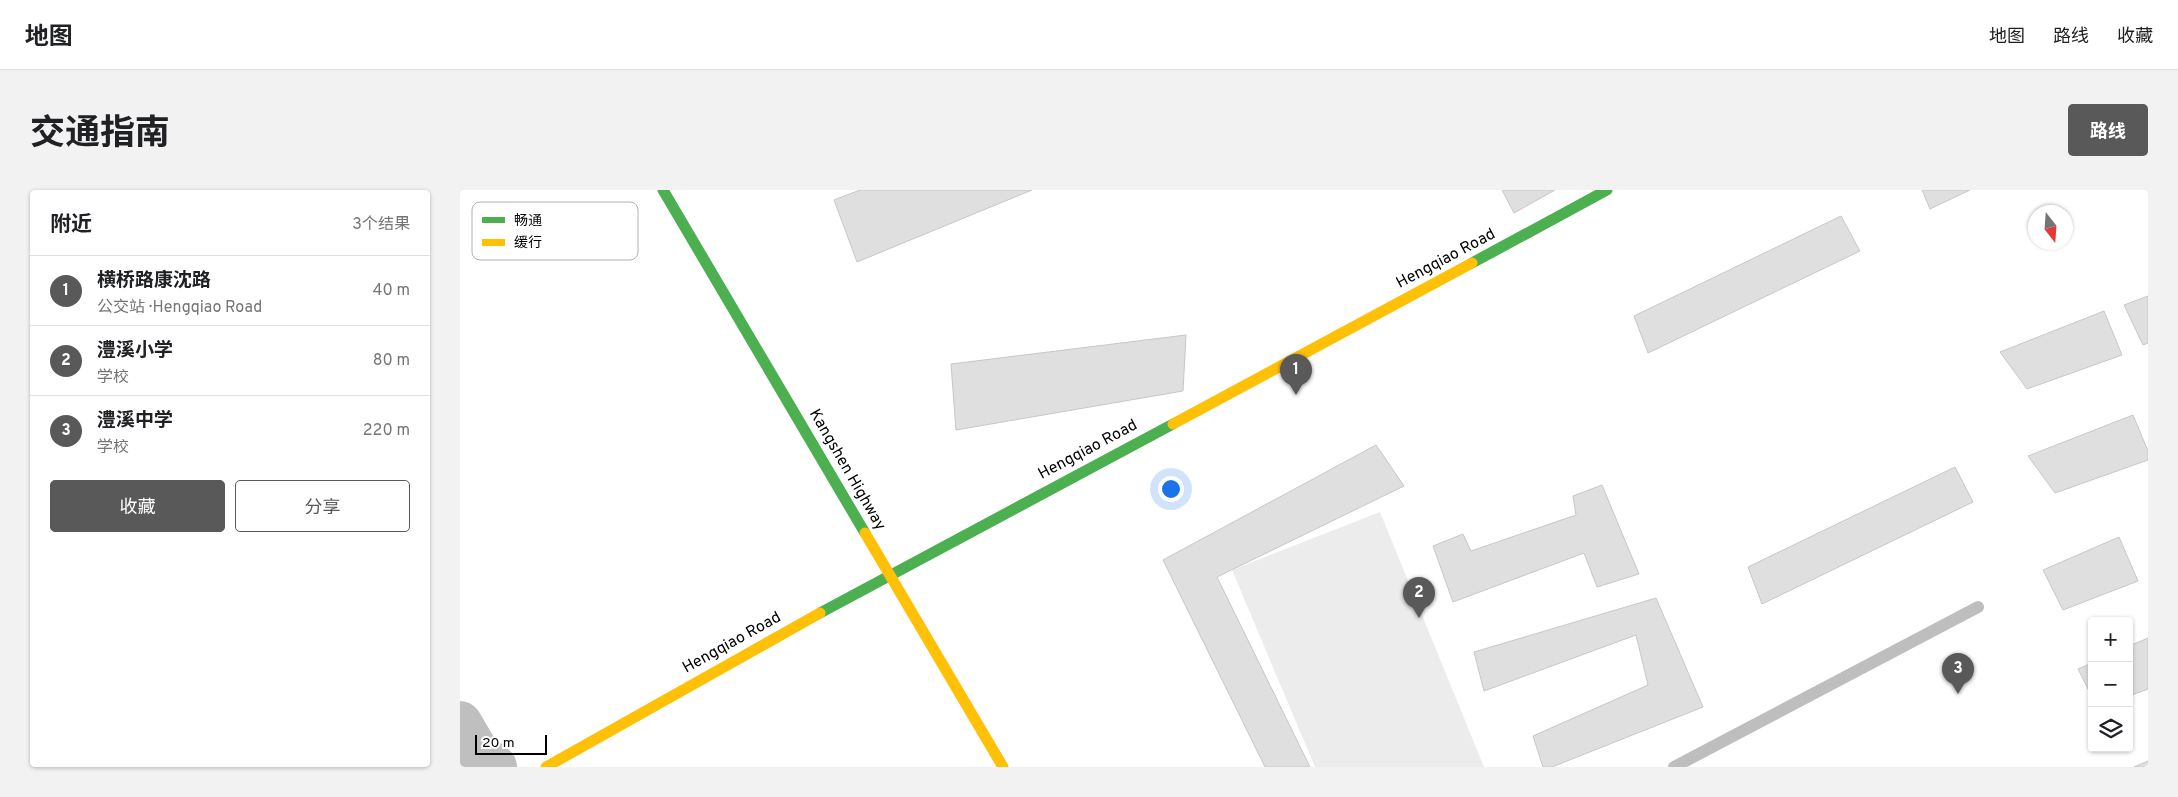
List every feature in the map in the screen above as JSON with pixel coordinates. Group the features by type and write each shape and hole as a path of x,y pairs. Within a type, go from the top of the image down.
{"street":[{"name":"Kangshen Highway","path":"663,190 1003,767"},
{"name":"Hengqiao Road","path":"546,767 587,742 889,574 1278,368 1607,190"}],"lane":[{"path":"1674,767 1978,607"}],"shaded area":[{"path":"1380,512 1484,767 1315,767 1232,570"}],"building":[{"path":"860,190 1032,190 857,262 834,200"},
{"path":"1502,190 1555,190 1514,213"},
{"path":"1922,190 1970,190 1930,209"},
{"path":"1841,216 1860,251 1648,353 1634,316"},
{"path":"2148,296 2148,343 2143,345 2124,305"},
{"path":"2104,311 2122,355 2027,389 2000,352"},
{"path":"1186,335 1183,391 956,430 951,364"},
{"path":"2133,415 2148,451 2148,460 2055,493 2028,456"},
{"path":"1376,445 1404,486 1217,577 1310,767 1265,767 1163,560"},
{"path":"1955,467 1973,502 1762,604 1748,567"},
{"path":"1602,485 1639,574 1597,587 1584,553 1453,602 1433,546 1463,534 1471,551 1576,515 1573,496"},
{"path":"2119,537 2138,581 2063,610 2043,570"},
{"path":"1656,598 1703,707 1552,767 1543,767 1533,736 1648,685 1636,635 1484,691 1474,652"},
{"path":"2148,638 2148,689 2133,695 2133,662 2133,644"},
{"path":"2088,665 2088,689 2078,669"},
{"path":"2148,761 2148,767 2134,767"}],"waterway":[{"path":"460,723 477,752 495,767"}],"traffic: fast":[{"path":"663,190 865,533"},
{"path":"1472,263 1607,190"},
{"path":"820,613 1173,424"}],"traffic: slow":[{"path":"1173,424 1472,263"},
{"path":"865,533 1003,767"},
{"path":"546,767 820,613"}],"place":[{"name":"横桥路康沈路","path":"1296,395"},
{"name":"澧溪小学","path":"1419,618"},
{"name":"澧溪中学","path":"1958,694"}]}
